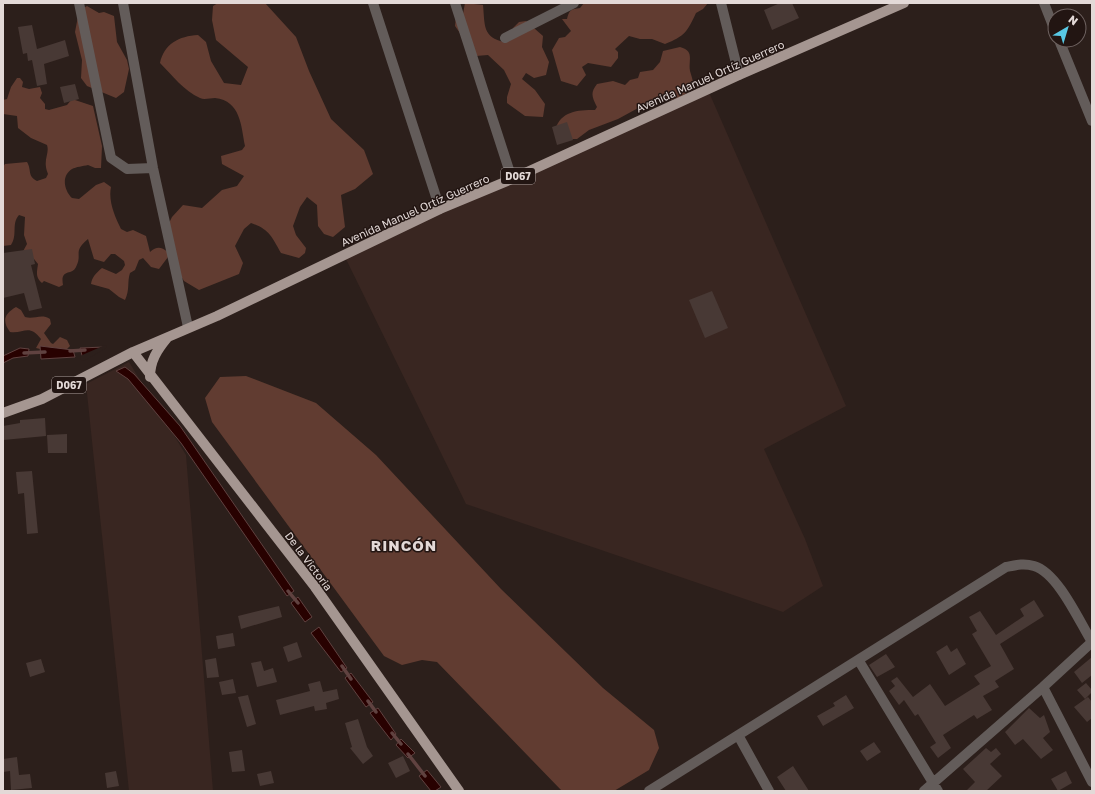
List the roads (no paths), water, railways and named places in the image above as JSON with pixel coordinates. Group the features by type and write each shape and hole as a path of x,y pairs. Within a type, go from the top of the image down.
{"main road":[{"name":"Avenida Manuel Ortíz Guerrero","path":"3,413 42,399 133,352 188,327 217,316 440,209 512,179 738,75 901,4"},
{"path":"150,377 150,366 155,355 168,337"},
{"name":"De la Victoria","path":"133,352 150,377 314,587 459,791"}],"street":[{"path":"79,3 111,158 127,169 153,168"},
{"path":"123,3 153,168 188,327"},
{"path":"373,3 440,209"},
{"path":"455,3 512,179"},
{"path":"505,38 574,3"},
{"path":"722,3 738,75"},
{"path":"1062,48 1092,121"},
{"path":"649,791 859,661 1006,567 1022,564 1035,566 1047,574 1058,586 1092,642 936,787 924,791"},
{"path":"859,661 936,787"},
{"path":"1043,687 1092,782"},
{"path":"738,735 769,791"}],"waterway":[{"path":"70,351 85,350"},
{"path":"24,353 45,352"},
{"path":"288,591 298,603"},
{"path":"342,666 351,679"},
{"path":"368,701 376,712"},
{"path":"392,733 401,744"},
{"path":"408,754 425,776"}],"district":[{"name":"RINCÓN","path":"404,545"}]}
